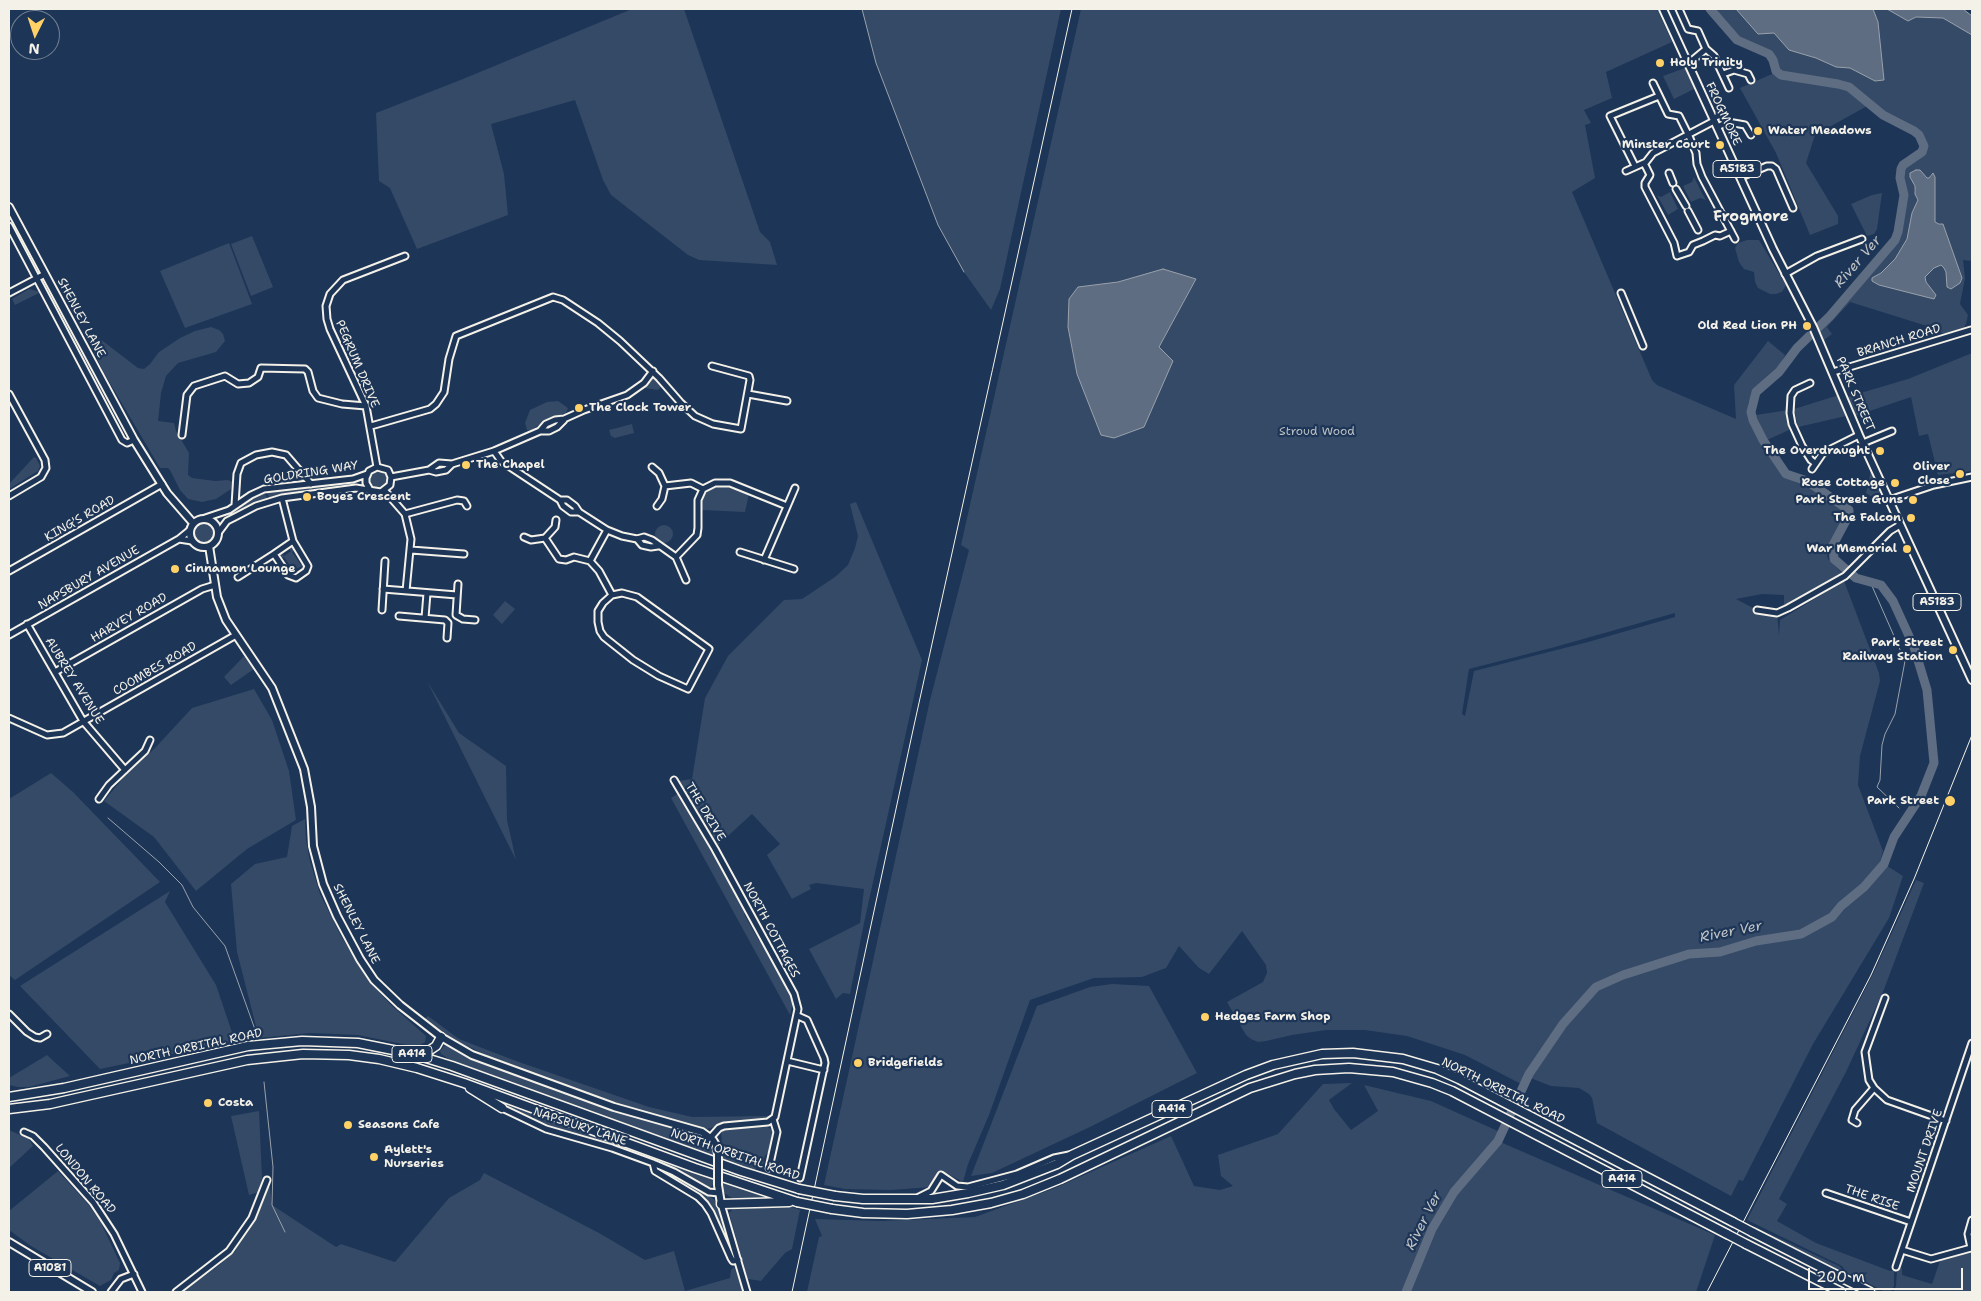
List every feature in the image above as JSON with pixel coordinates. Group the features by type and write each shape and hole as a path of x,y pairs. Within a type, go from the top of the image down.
{"highway":[{"path":"413,1054 425,1053 436,1046 441,1037"},
{"name":"NORTH ORBITAL ROAD","path":"9,1097 64,1088 220,1051 272,1043 358,1043 413,1054 452,1066 732,1168 799,1189 863,1199 916,1199 951,1196 1003,1185 1057,1164 1072,1155 1246,1075 1273,1065 1322,1054 1372,1054 1403,1059 1437,1069 1459,1079 1870,1292"},
{"path":"436,1046 438,1056 452,1066"},
{"name":"NORTH ORBITAL ROAD","path":"9,1109 56,1103 247,1060 276,1056 325,1054 380,1059 417,1068 464,1083 695,1168 796,1202 863,1213 907,1214 952,1210 991,1203 1023,1194 1060,1179 1250,1088 1286,1076 1315,1070 1349,1068 1393,1072 1452,1090 1841,1292"},
{"path":"464,1083 479,1095 502,1108"},
{"path":"721,1204 796,1202"}],"main road":[{"name":"FROGMORE","path":"1663,9 1785,274 1817,336"},
{"name":"SHENLEY LANE","path":"9,207 134,440 191,526"},
{"name":"PARK STREET","path":"1817,336 1859,435 1972,680"},
{"path":"205,518 213,521 218,534 216,541 209,546 201,547 192,541 191,526 205,518"},
{"name":"SHENLEY LANE","path":"209,546 215,585 226,620 272,688 304,769 309,786 311,835 323,884 337,916 360,959 374,980 400,1005 441,1037 472,1054 507,1069 622,1109 702,1132 711,1137"},
{"path":"711,1137 716,1145 718,1154 718,1185 721,1204"},
{"name":"A1081","path":"9,1242 92,1292"}],"street":[{"path":"1679,9 1688,29 1698,31 1706,49 1714,56 1729,88"},
{"path":"1688,64 1706,49"},
{"path":"1722,74 1734,70 1748,74 1751,80"},
{"path":"1653,83 1668,114 1678,116 1689,136 1696,153 1697,164 1702,177 1735,239"},
{"path":"1635,166 1610,116 1660,96"},
{"path":"1626,171 1644,163 1652,153 1715,122 1723,114 1728,122"},
{"path":"1715,122 1746,125 1751,135"},
{"path":"1644,163 1650,175 1645,183 1646,187 1674,243 1677,256 1689,252 1693,245 1702,239 1715,235 1720,236 1731,231"},
{"path":"1741,177 1767,166 1772,166 1776,169 1793,208"},
{"path":"1668,173 1673,182"},
{"path":"1676,189 1698,230"},
{"name":"SHENLEY LANE","path":"9,226 122,440 126,443 134,440"},
{"path":"1785,274 1817,256 1862,238"},
{"name":"PEGRUM DRIVE","path":"377,467 366,406 330,329 326,310 328,300 334,288 344,280 405,256"},
{"path":"9,293 45,274"},
{"path":"1621,293 1643,346"},
{"path":"370,426 430,409 436,404 444,392 449,358 456,336 550,298 563,300 598,323 653,371 687,410 704,421 741,429 748,394 749,376 712,366"},
{"name":"BRANCH ROAD","path":"1833,372 1972,329"},
{"path":"182,435 185,402 190,389 225,376 238,384 249,383 258,377 261,368 305,369 308,372 313,392 318,398 342,404 366,406"},
{"path":"391,477 429,470 439,463 452,464 494,451 540,431 550,422 564,419 627,395 644,383 653,371"},
{"path":"1810,383 1795,390 1791,396 1790,413 1792,424 1802,446 1810,460 1815,463"},
{"path":"9,394 45,460 46,468 41,477 9,496"},
{"path":"748,394 788,402"},
{"path":"1863,443 1892,431"},
{"path":"1812,469 1823,453 1859,435"},
{"path":"494,451 500,461 560,500 567,500 576,506 579,512 607,530 637,539 644,537 652,540 658,546 676,556 686,580"},
{"path":"235,505 237,474 241,463 256,454 272,452 286,455 311,484"},
{"path":"652,467 659,473 665,486 662,499 657,506"},
{"path":"373,468 384,468 391,477 390,485 385,491 370,490 366,483 367,474 373,468"},
{"name":"GOLDRING WAY","path":"205,518 224,512 264,489 353,478 367,474"},
{"path":"1889,500 1934,485 1972,477"},
{"path":"665,486 691,483 703,489"},
{"path":"676,556 697,535 698,500 703,489 715,483 730,483 787,506"},
{"name":"KING'S ROAD","path":"9,571 162,484"},
{"path":"764,560 795,488"},
{"name":"GOLDRING WAY","path":"218,534 227,521 256,506 282,498 349,489 370,490"},
{"path":"385,491 405,514 411,539 406,590"},
{"path":"274,554 288,575 296,578 308,566 293,542 282,498"},
{"path":"405,514 457,500 464,501 467,506"},
{"path":"524,537 531,540 545,538 555,527 556,520"},
{"path":"1757,610 1777,613 1845,576 1890,531 1900,525"},
{"name":"NAPSBURY AVENUE","path":"9,634 179,539 191,526"},
{"path":"590,561 607,530"},
{"path":"545,538 559,559 566,560 574,557 590,561 599,571 612,596"},
{"path":"179,539 192,541"},
{"path":"238,577 293,542"},
{"path":"411,550 464,554"},
{"path":"740,552 794,569"},
{"path":"382,610 385,561"},
{"path":"458,584 456,615 458,618 475,620"},
{"name":"HARVEY ROAD","path":"55,672 202,589 215,585"},
{"path":"383,589 457,595"},
{"path":"425,618 427,593"},
{"path":"627,593 636,597 709,649 688,689 642,666 604,637 600,631 598,611 603,602 612,596 627,593"},
{"path":"399,616 447,622 447,638"},
{"name":"AUBREY AVENUE","path":"27,624 84,721 125,770"},
{"name":"COOMBES ROAD","path":"9,718 47,735 63,733 236,634"},
{"path":"99,799 109,785 145,751 150,740"},
{"name":"THE DRIVE","path":"674,780 719,855"},
{"name":"NORTH COTTAGES","path":"719,855 797,1002 798,1016 776,1114 773,1120 778,1132 769,1168"},
{"path":"1885,998 1864,1052 1866,1073 1874,1088 1887,1100 1946,1121"},
{"path":"9,1014 27,1032 35,1037 40,1038 47,1034"},
{"name":"NORTH COTTAGES","path":"798,1016 807,1020 824,1058 824,1070"},
{"name":"MOUNT DRIVE","path":"1896,1267 1972,1042"},
{"path":"787,1061 824,1070 800,1178"},
{"path":"1852,1121 1855,1110 1874,1088"},
{"name":"NAPSBURY LANE","path":"502,1108 546,1129 612,1148 653,1163 674,1172 707,1191 719,1193"},
{"path":"711,1137 719,1128 724,1126 773,1120"},
{"name":"LONDON ROAD","path":"24,1132 34,1136 93,1202 110,1228 142,1292"},
{"path":"916,1199 930,1192 940,1180 941,1175 957,1186 968,1187 1016,1174 1054,1158 1072,1155"},
{"name":"NAPSBURY LANE","path":"653,1163 655,1171 691,1192 705,1204 712,1213 730,1258 738,1260"},
{"path":"176,1292 229,1251 252,1218 267,1180"},
{"name":"THE RISE","path":"1826,1193 1911,1222"},
{"name":"NAPSBURY LANE","path":"721,1204 747,1292"},
{"path":"1902,1250 1931,1260 1971,1248 1968,1234 1972,1220"},
{"path":"111,1292 121,1279 134,1274"}],"green space":[{"path":"632,9 684,9 760,232 770,242 777,265 699,260 688,255 611,195 603,180 575,100 491,124 504,174 508,215 417,249 390,188 379,181 376,113"},
{"path":"862,9 1061,9 1000,289 991,310 964,272 938,225 876,63"},
{"name":"Stroud Wood","path":"1081,9 1657,9 1672,42 1606,72 1612,98 1584,110 1591,123 1585,125 1595,178 1572,192 1652,380 1657,385 1736,419 1734,385 1768,341 1785,355 1778,369 1752,395 1748,404 1749,416 1756,435 1783,475 1817,490 1845,512 1845,518 1827,555 1828,559 1843,574 1784,609 1784,595 1762,594 1736,599 1757,610 1777,613 1779,635 1780,620 1844,581 1879,673 1880,681 1860,756 1858,785 1883,851 1877,872 1884,864 1903,876 1889,918 1813,1044 1743,1181 1739,1180 1731,1196 1597,1123 1592,1098 1579,1088 1551,1086 1528,1077 1523,1085 1465,1055 1407,1036 1365,1030 1326,1030 1258,1042 1251,1039 1246,1035 1227,1002 1263,982 1267,973 1266,965 1242,931 1209,974 1199,968 1179,946 1166,968 1142,977 1094,978 1030,1000 989,1115 968,1164 963,1182 946,1173 938,1173 931,1187 891,1190 845,1189 824,1185 930,700 969,550 961,545","holes":["1196,280 1159,347 1077,374 1068,327 1069,299 1078,287 1118,282","1675,613 1675,617 1588,642 1474,671 1465,716 1462,714 1469,669"]},
{"path":"1715,9 1736,9 1758,34 1774,33 1789,50 1816,58 1836,67 1850,68 1875,81 1884,80 1878,22 1873,9 1887,9 1908,21 1916,17 1943,18 1972,35 1972,261 1963,260 1965,278 1960,304 1968,315 1963,329 1946,335 1927,326 1850,302 1827,327 1832,334 1824,340 1819,328 1899,239 1905,192 1903,167 1923,155 1927,148 1926,143 1918,131 1883,112 1851,86 1840,81 1781,73 1771,52 1738,38 1731,32","holes":["1921,173 1927,178 1931,174 1935,177 1935,222 1943,224 1962,278 1946,282 1944,268 1941,265 1936,266 1925,277 1926,282 1936,295 1872,278 1881,273 1895,259 1907,239 1912,213 1918,200 1910,177"]},
{"path":"1685,68 1694,89 1674,99 1663,76"},
{"path":"1772,74 1782,79 1838,87 1847,90 1869,105 1815,135 1806,163 1838,216 1838,224 1810,235 1776,153 1740,88"},
{"path":"1694,177 1706,200 1700,198 1691,202 1683,186 1692,182"},
{"path":"1670,192 1678,209 1668,215 1657,195 1661,197"},
{"path":"1882,193 1877,229 1874,234 1867,236 1851,204"},
{"path":"252,236 273,287 251,296 231,244"},
{"path":"1747,240 1759,240 1786,285 1782,292 1770,294 1758,288 1754,272 1744,269 1739,262 1735,248 1738,243"},
{"path":"229,243 252,304 185,328 160,271"},
{"path":"29,289 41,292 15,305 12,299"},
{"path":"211,327 223,334 225,341 216,352 178,363 166,376 161,393 158,421 174,423 176,431 189,453 188,475 192,478 215,481 228,480 233,482 231,489 216,499 202,502 188,499 180,490 170,470 168,468 160,468 104,373 87,338 95,335 138,368 144,369 159,352 180,338 195,331"},
{"path":"1972,353 1972,471 1938,475 1928,434 1919,436 1911,397 1855,416 1847,397 1908,379"},
{"path":"652,378 656,378 661,383 661,387 658,390 644,388"},
{"path":"1839,395 1846,416 1798,427 1794,409"},
{"path":"558,401 568,408 566,413 550,418 531,430 527,430 525,423 530,410 547,402"},
{"path":"1788,410 1789,430 1767,440 1756,415"},
{"path":"632,424 634,433 615,438 611,436 609,430"},
{"path":"34,457 40,466 38,471 9,489 9,484"},
{"path":"1871,470 1884,503 1883,504 1866,493"},
{"path":"378,471 384,474 387,480 384,486 378,489 372,486 369,480 372,474"},
{"path":"337,483 340,488 296,493 270,499 266,491"},
{"path":"723,485 749,494 745,512 701,510 701,503 706,493 711,488"},
{"path":"264,492 268,500 235,515 231,511 254,495"},
{"path":"856,502 922,660 850,994 843,993 836,999 809,949 860,923 864,889 816,883 809,885 811,889 792,899 767,855 780,844 754,816 752,814 718,845 678,781 692,779 705,698 728,656 784,600 802,599 835,577 848,565 858,536 850,504"},
{"path":"204,523 211,526 214,533 211,540 204,543 197,540 194,533 197,526"},
{"path":"664,525 670,528 673,534 670,540 664,543 658,540 655,534 658,528"},
{"path":"293,547 296,550 292,552 301,565 304,562 305,564 304,569 302,566 294,570 296,574 294,575 289,573 293,570 284,557 281,559 280,557 281,553 284,556 291,551 289,548"},
{"path":"505,601 515,609 502,624 493,615"},
{"path":"244,656 254,669 231,685 224,677"},
{"path":"427,681 459,733 506,766 507,820 516,860"},
{"path":"254,689 272,720 289,771 296,820 247,849 196,891 154,837 104,801 124,777 155,748 192,708"},
{"path":"51,773 73,792 160,882 15,980 9,975 9,799"},
{"path":"679,793 709,841 747,912 744,914 759,941 762,940 794,998 790,1015 671,798"},
{"path":"305,819 310,861 320,894 341,936 369,981 391,1005 426,1036 425,1042 420,1045 412,1046 358,1035 310,1033 259,1038 237,952 231,884 255,864 287,857 292,826"},
{"path":"1916,880 1924,883 1883,992 1846,1072 1779,1199 1787,1204 1777,1221 1816,1243 1894,1271 1894,1286 1891,1292 1885,1292 1846,1272 1842,1266 1747,1220 1873,974"},
{"path":"170,891 165,902 216,985 235,1041 100,1069 20,986"},
{"path":"1112,984 1149,986 1197,1073 1090,1127 992,1173 971,1176 1037,1006 1090,987"},
{"path":"428,1016 459,1039 516,1061 649,1107 692,1117 768,1116 767,1119 727,1123 707,1129 651,1114 512,1067 450,1038 425,1019"},
{"path":"447,1045 480,1062 596,1104 703,1137 712,1147 713,1156 449,1059 441,1054 440,1051"},
{"path":"47,1055 70,1076 29,1087 9,1085 9,1078"},
{"path":"1352,1083 1329,1100 1351,1130 1378,1111 1364,1085 1431,1101 1500,1132 1498,1141 1715,1235 1696,1292 807,1292 819,1237 822,1236 815,1219 881,1221 975,1217 1055,1188 1171,1136 1194,1186 1220,1190 1233,1186 1221,1176 1218,1155 1278,1134 1323,1084"},
{"path":"500,1101 667,1161 713,1179 713,1184 711,1187 707,1187 672,1167 613,1146 539,1124 498,1104"},
{"path":"259,1111 262,1178 259,1192 249,1195 231,1116"},
{"path":"766,1126 772,1130 774,1135 770,1154 767,1153 763,1165 756,1168 754,1172 723,1161 721,1130"},
{"path":"9,1130 29,1139 33,1146 9,1168"},
{"path":"58,1171 88,1204 101,1223 120,1263 119,1270 114,1273 111,1280 100,1286 31,1246 9,1230 9,1211"},
{"path":"669,1172 715,1200 729,1242 726,1243 720,1224 703,1198 668,1175"},
{"path":"484,1173 599,1233 645,1260 674,1251 685,1291 730,1278 731,1270 734,1267 744,1292 182,1292 235,1251 246,1233 266,1187 270,1187 272,1205 336,1247 341,1244 395,1262 449,1198 480,1180"},
{"path":"722,1182 771,1200 733,1199 723,1192"},
{"path":"768,1205 792,1207 800,1210 792,1249 785,1253 761,1281 748,1279 729,1213 736,1206"},
{"path":"1755,1227 1839,1266 1849,1276 1880,1292 1876,1292 1753,1229"},
{"path":"1972,1250 1972,1292 1893,1292 1896,1286 1897,1270 1902,1268 1902,1275 1932,1284 1941,1258"}],"shaded area":[{"path":"1736,9 1873,9 1878,22 1884,80 1875,81 1850,68 1836,67 1816,58 1789,50 1774,33 1758,34"},
{"path":"1887,9 1963,9 1972,16 1972,35 1943,18 1916,17 1908,21"},
{"path":"1920,170 1927,178 1933,173 1935,177 1935,222 1943,224 1962,278 1960,283 1951,289 1947,287 1944,268 1941,265 1934,268 1925,277 1926,282 1936,295 1934,299 1879,285 1872,281 1872,278 1881,273 1895,259 1907,239 1912,213 1918,200 1915,194 1915,186 1910,177 1910,173"},
{"path":"1163,269 1196,279 1159,347 1173,361 1144,427 1114,438 1101,435 1077,374 1068,327 1069,299 1078,287 1118,282"}],"waterway":[{"path":"862,9 876,63 938,225 964,272"},
{"name":"River Ver","path":"1406,1292 1432,1229 1454,1192 1498,1141 1529,1074 1563,1024 1596,987 1623,975 1689,954 1720,952 1756,941 1801,934 1832,917 1841,906 1864,887 1884,864 1894,837 1921,796 1934,763 1927,690 1914,647 1893,601 1881,585 1856,578 1834,559 1833,545 1849,515 1849,510 1807,481 1786,474 1763,440 1751,412 1756,392 1779,372 1797,348 1830,316 1895,240 1904,195 1900,178 1901,169 1903,165 1922,152 1924,146 1919,135 1914,131 1883,115 1849,87 1781,75 1776,71 1769,54 1737,40 1710,9"},
{"name":"River Ver","path":"1856,578 1872,586 1905,661 1895,714 1882,745 1880,780 1877,787 1899,808"},
{"path":"108,818 159,862 182,885 193,907 225,946 257,1035"},
{"path":"264,1082 273,1167 272,1205 285,1232"}],"railway":[{"path":"792,1292 913,730 1072,9"},
{"path":"1707,1292 1871,975 1914,879 1972,735"}],"place":[{"name":"Holy Trinity","path":"1660,63"},
{"name":"Water Meadows","path":"1758,131"},
{"name":"Minster Court","path":"1720,145"},
{"name":"Old Red Lion PH","path":"1807,326"},
{"name":"The Clock Tower","path":"579,408"},
{"name":"The Overdraught","path":"1880,451"},
{"name":"The Chapel","path":"466,465"},
{"name":"Oliver Close","path":"1960,474"},
{"name":"Rose Cottage","path":"1895,483"},
{"name":"Boyes Crescent","path":"307,497"},
{"name":"Park Street Guns","path":"1913,500"},
{"name":"The Falcon","path":"1911,518"},
{"name":"War Memorial","path":"1907,549"},
{"name":"Cinnamon Lounge","path":"175,569"},
{"name":"Park Street Railway Station","path":"1953,650"},
{"name":"Park Street","path":"1950,801"},
{"name":"Hedges Farm Shop","path":"1205,1017"},
{"name":"Bridgefields","path":"858,1063"},
{"name":"Costa","path":"208,1103"},
{"name":"Seasons Cafe","path":"348,1125"},
{"name":"Aylett's Nurseries","path":"374,1157"}],"district":[{"name":"Frogmore","path":"1751,217"}]}
